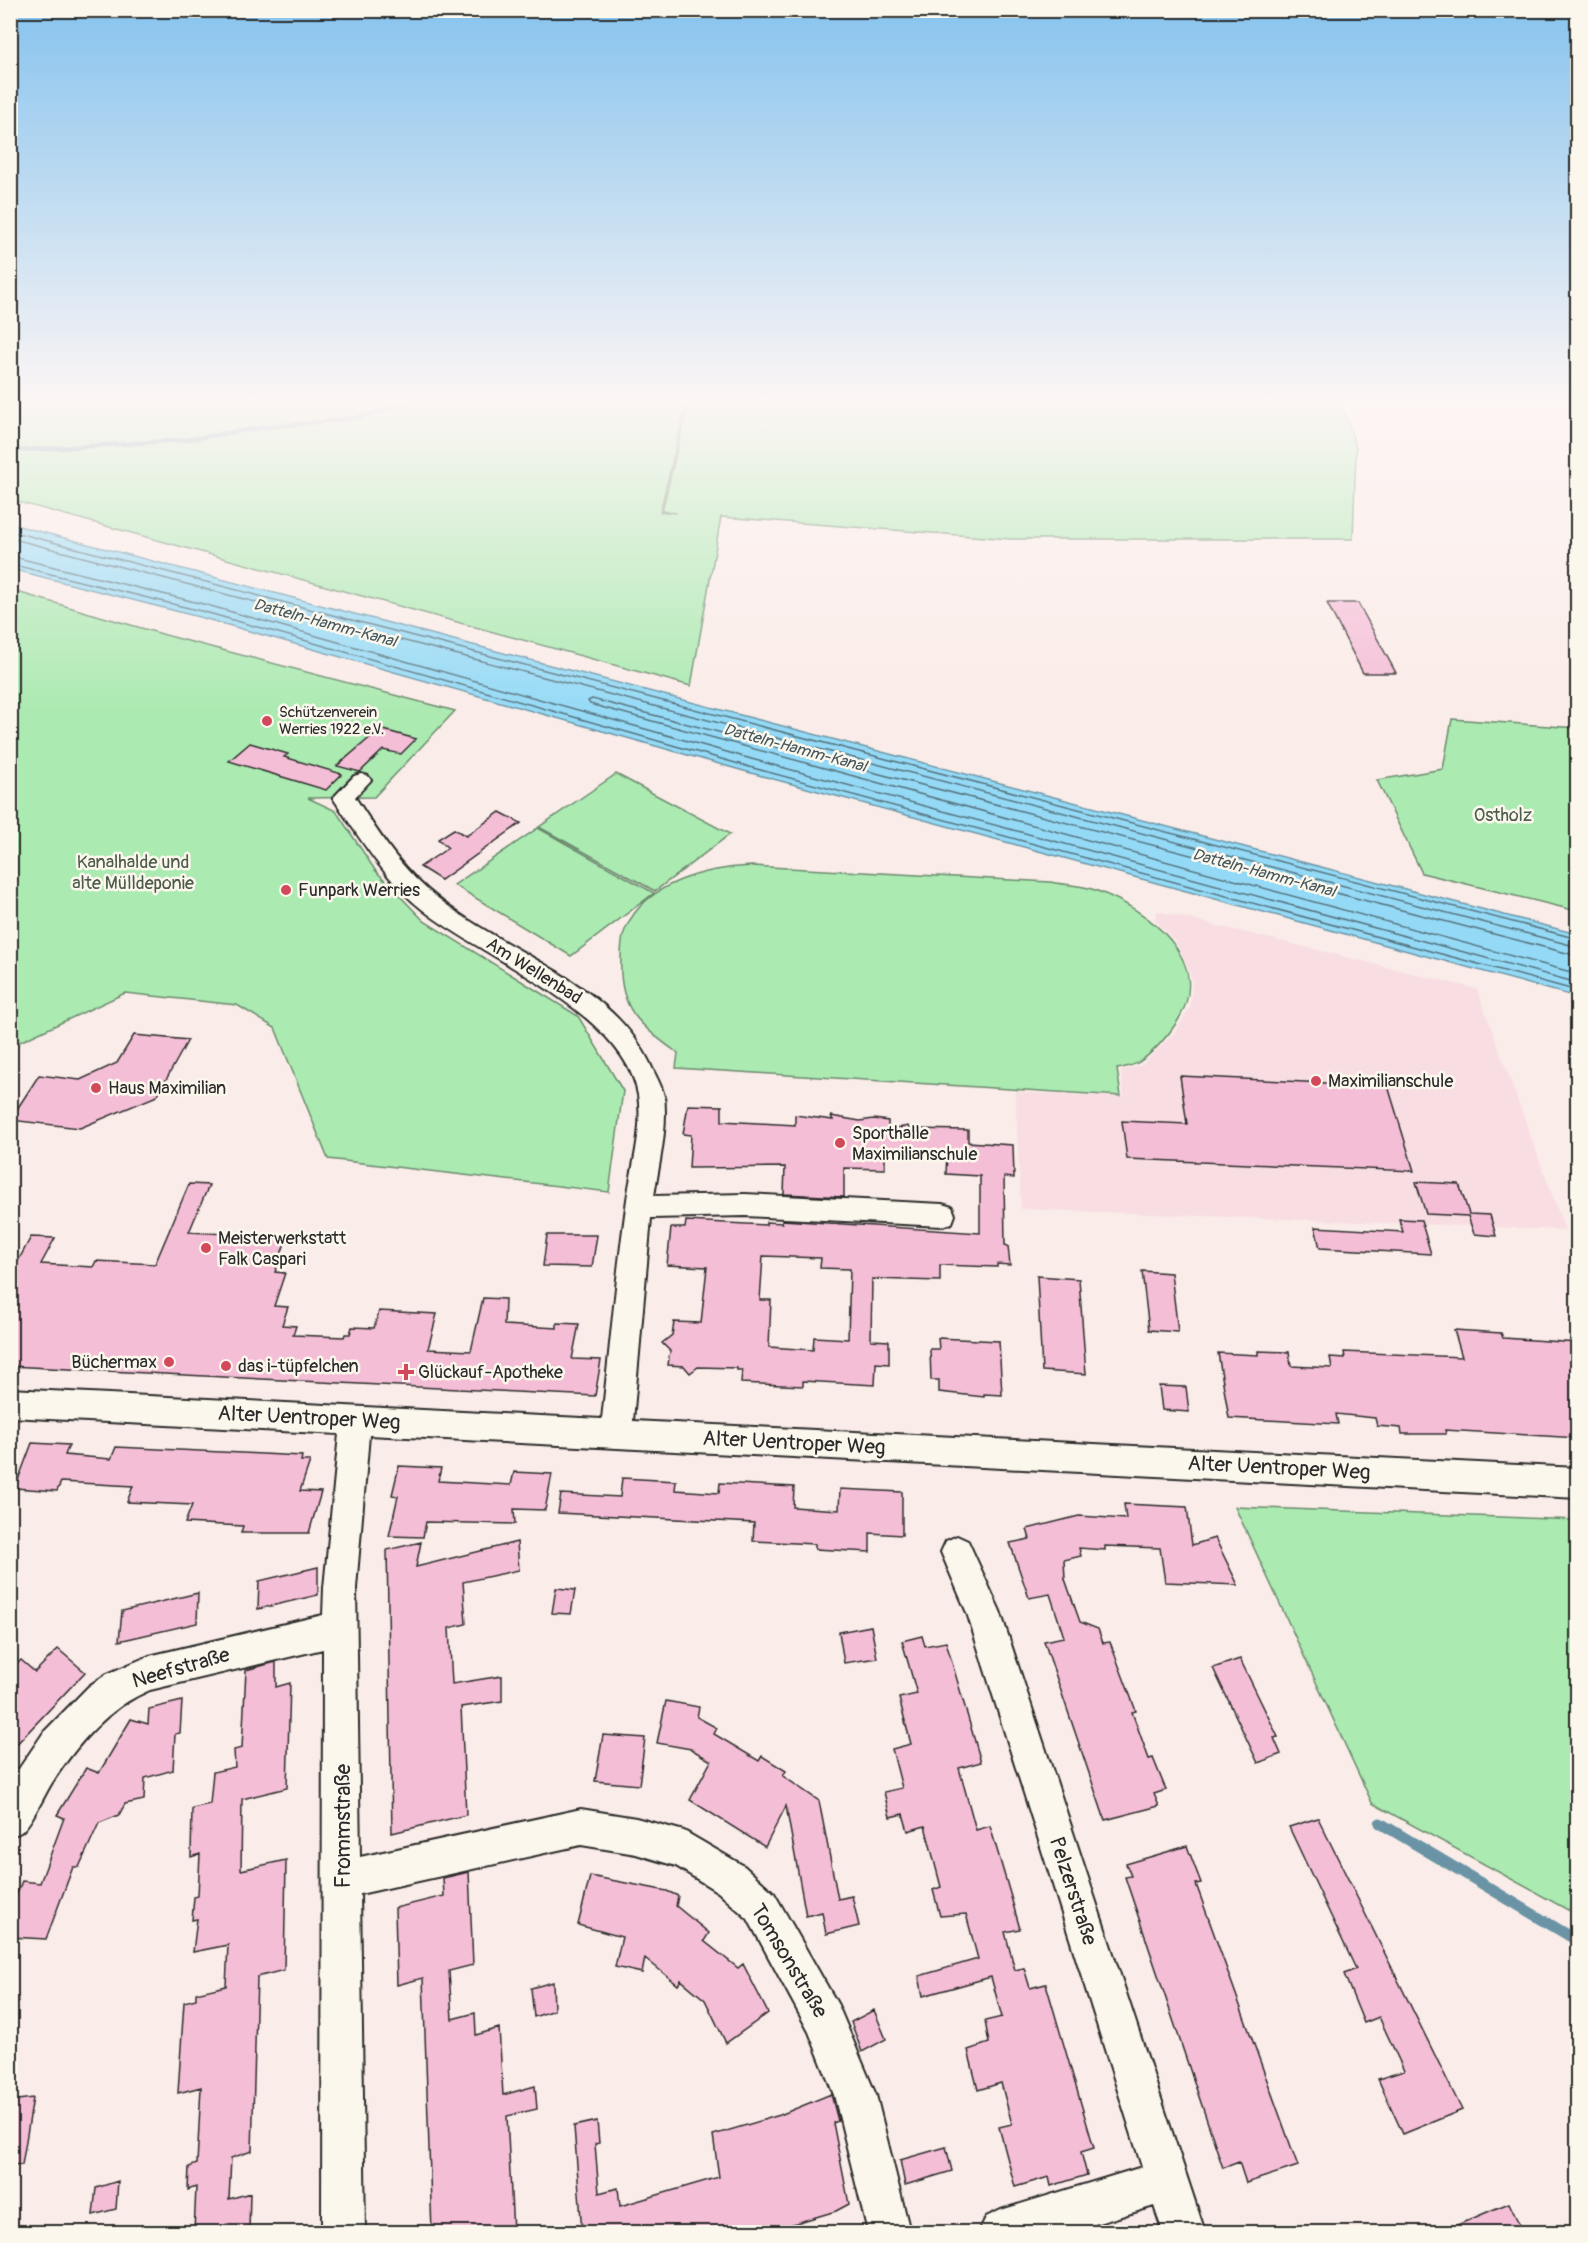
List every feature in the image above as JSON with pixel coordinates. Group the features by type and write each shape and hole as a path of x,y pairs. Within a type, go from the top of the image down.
{"street":[{"name":"Am Wellenbad","path":"361,780 342,798 347,800 391,868 430,904 458,924 579,998 606,1020 637,1061 651,1094 616,1434"},
{"path":"639,1207 745,1205 942,1215"},
{"name":"Alter Uentroper Weg","path":"10,1402 1578,1484"},
{"name":"Frommstraße","path":"343,2232 342,1628 340,1588 355,1420"},
{"name":"Pelzerstraße","path":"957,1552 983,1611 1184,2232"},
{"name":"Neefstraße","path":"10,1818 64,1737 87,1711 119,1686 149,1673 342,1628"},
{"name":"Tomsonstraße","path":"343,1879 581,1827 636,1836 684,1850 731,1879 761,1906 825,2019 855,2095 889,2232"},
{"path":"1001,2232 1166,2181"}],"shaded area":[{"name":"Maximilianschule","path":"1157,911 1477,989 1565,1230 1021,1209 1015,1092 1124,1097 1121,1070 1142,1065 1174,1033 1190,1008 1192,982 1186,963 1175,942 1155,920"}],"green space":[{"path":"32,506 662,506 660,512 677,513 662,511 663,506 1354,506 1353,539 1011,539 721,517 691,686"},
{"name":"Kanalhalde und alte Mülldeponie","path":"10,590 169,636 455,711 374,797 308,798 336,811 375,870 424,921 578,1016 623,1091 609,1192 328,1159 275,1028 237,1005 125,993 11,1046"},
{"name":"Ostholz","path":"1452,719 1577,728 1577,911 1422,873 1377,780 1443,769"},
{"path":"616,774 730,834 655,891 539,827"},
{"path":"538,828 654,893 571,956 454,885"},
{"path":"752,866 1050,882 1090,888 1136,910 1155,924 1170,940 1182,958 1188,978 1187,1000 1177,1022 1155,1049 1137,1063 1117,1069 1121,1096 676,1068 678,1053 642,1024 627,1001 621,974 621,948 624,932 635,912 648,899 680,880 716,870"},
{"path":"1235,1507 1577,1520 1577,1915 1372,1803"}],"water":[{"name":"Datteln-Hamm-Kanal","path":"11,524 1577,934 1577,997 751,773 203,618 11,569"}],"building":[{"path":"1327,603 1358,603 1396,673 1363,673"},
{"path":"380,729 416,739 401,754 383,750 360,772 337,766"},
{"path":"250,743 288,754 284,757 342,774 326,790 229,761"},
{"path":"500,812 521,823 441,880 420,867 448,848 438,839 454,829 466,836"},
{"name":"Haus Maximilian","path":"134,1035 188,1040 157,1096 80,1128 10,1120 39,1075 80,1080 117,1063"},
{"path":"1180,1076 1388,1086 1414,1171 1127,1159 1122,1121 1187,1124"},
{"path":"688,1105 722,1106 722,1121 795,1125 795,1115 833,1120 831,1116 860,1121 874,1119 888,1121 888,1130 908,1126 909,1129 968,1130 968,1142 1013,1145 1014,1178 1004,1177 1005,1245 1008,1246 1010,1265 997,1264 997,1267 940,1265 940,1281 872,1279 871,1340 889,1341 889,1364 876,1363 875,1385 803,1381 803,1386 741,1383 742,1370 737,1370 737,1368 698,1367 690,1373 684,1366 668,1365 670,1351 662,1343 672,1335 674,1322 701,1323 707,1267 667,1265 671,1228 685,1228 686,1221 766,1225 766,1222 782,1223 782,1220 980,1233 980,1176 946,1174 947,1153 885,1149 885,1169 844,1168 844,1197 784,1194 785,1167 689,1168 691,1135 683,1134","holes":["763,1256 821,1258 820,1268 850,1269 848,1339 814,1337 813,1350 769,1347 771,1300 760,1300"]},
{"path":"1416,1182 1459,1184 1469,1214 1490,1215 1496,1236 1474,1234 1468,1216 1426,1214"},
{"path":"189,1184 209,1185 189,1232 287,1237 275,1272 285,1273 274,1306 288,1307 282,1325 296,1326 293,1335 344,1337 345,1334 350,1334 352,1327 374,1328 379,1311 437,1314 428,1349 471,1351 483,1298 505,1299 504,1325 557,1328 557,1323 579,1324 572,1359 601,1360 595,1396 10,1366 10,1261 18,1261 31,1237 55,1238 41,1264 93,1267 96,1261 155,1264"},
{"path":"1399,1219 1421,1220 1431,1254 1320,1248 1315,1227 1403,1232"},
{"path":"547,1235 597,1235 592,1267 543,1266"},
{"path":"1142,1271 1171,1273 1178,1332 1149,1330"},
{"path":"1037,1276 1079,1279 1086,1374 1042,1371"},
{"path":"1454,1330 1501,1333 1503,1338 1578,1343 1578,1438 1445,1430 1446,1434 1402,1434 1401,1428 1377,1426 1375,1418 1336,1414 1338,1424 1229,1418 1218,1353 1258,1355 1258,1351 1289,1352 1291,1366 1332,1368 1330,1357 1345,1358 1344,1352 1462,1357"},
{"path":"938,1338 999,1341 1002,1395 984,1394 984,1397 939,1392 939,1380 931,1380 930,1349 939,1349"},
{"path":"1159,1386 1186,1387 1189,1412 1162,1410"},
{"path":"32,1443 69,1445 65,1455 111,1459 116,1447 302,1456 301,1461 310,1461 300,1491 321,1492 309,1533 241,1533 243,1526 185,1523 192,1505 127,1502 133,1486 61,1482 57,1491 15,1488"},
{"path":"399,1466 441,1468 438,1481 511,1485 514,1472 552,1474 545,1510 514,1509 515,1524 426,1522 423,1537 389,1536 398,1496 392,1495"},
{"path":"622,1478 676,1481 675,1490 719,1493 720,1483 794,1487 793,1507 839,1510 840,1489 902,1492 902,1535 870,1533 870,1552 815,1549 815,1544 753,1541 754,1523 558,1513 561,1494 620,1497"},
{"path":"1124,1504 1187,1507 1192,1545 1215,1538 1238,1585 1165,1582 1160,1548 1105,1546 1105,1550 1079,1548 1081,1556 1064,1560 1065,1579 1080,1622 1098,1629 1103,1643 1110,1642 1136,1711 1132,1712 1149,1759 1153,1758 1166,1790 1154,1794 1159,1806 1105,1820 1044,1641 1064,1637 1050,1594 1029,1598 1010,1543 1030,1539 1027,1529 1079,1516 1126,1519"},
{"path":"421,1542 416,1567 517,1542 519,1570 463,1582 466,1624 449,1628 452,1684 502,1676 502,1701 461,1707 466,1815 392,1833 387,1550"},
{"path":"318,1567 318,1595 258,1609 259,1581"},
{"path":"556,1588 575,1590 571,1614 552,1613"},
{"path":"198,1593 197,1623 119,1641 122,1611"},
{"path":"871,1626 877,1658 844,1663 839,1632"},
{"path":"922,1636 925,1646 946,1642 981,1762 959,1768 976,1830 990,1826 1020,1929 1005,1932 1015,1970 1024,1968 1030,1988 1046,1984 1094,2148 1081,2152 1087,2175 1051,2186 1049,2177 1015,2187 999,2127 1012,2124 1001,2083 978,2090 968,2050 989,2043 985,2021 1002,2017 991,1977 923,1996 919,1976 978,1959 966,1914 940,1916 933,1890 941,1887 925,1826 908,1831 903,1814 890,1817 884,1792 902,1788 892,1749 911,1744 899,1698 917,1694 902,1641"},
{"path":"58,1649 85,1672 10,1751 10,1670 21,1660 35,1672"},
{"path":"1240,1659 1278,1737 1274,1738 1281,1754 1258,1763 1213,1668"},
{"path":"276,1662 276,1687 290,1683 287,1788 242,1799 241,1870 286,1860 284,1970 257,1977 252,2151 231,2158 229,2199 250,2193 249,2232 194,2232 196,2187 188,2190 189,2167 197,2164 201,2087 178,2093 184,2002 196,1999 196,1993 226,1986 228,1945 193,1952 197,1919 192,1920 194,1897 198,1896 200,1854 191,1857 192,1808 210,1804 213,1772 235,1767 234,1750 242,1748 246,1670"},
{"path":"182,1701 180,1733 175,1734 173,1770 145,1778 144,1800 125,1804 119,1815 99,1823 79,1867 73,1867 46,1939 10,1937 10,1911 22,1881 40,1883 64,1818 57,1815 86,1768 99,1773 131,1719 148,1724 149,1709"},
{"path":"666,1701 699,1707 697,1717 717,1728 714,1734 759,1761 762,1756 786,1771 783,1776 819,1801 838,1899 852,1896 859,1926 826,1934 822,1912 806,1916 786,1806 765,1847 690,1800 711,1761 691,1749 657,1743"},
{"path":"603,1735 645,1738 639,1785 595,1781"},
{"path":"1318,1818 1462,2110 1403,2134 1378,2079 1404,2071 1379,2017 1364,2023 1344,1974 1356,1969 1289,1827"},
{"path":"1187,1846 1201,1883 1196,1884 1298,2166 1246,2183 1239,2162 1223,2168 1125,1877 1131,1876 1126,1864"},
{"path":"469,1872 473,1965 449,1971 452,2019 475,2013 476,2035 499,2028 503,2095 535,2086 537,2109 507,2116 513,2232 432,2232 423,1978 397,1985 395,1908 444,1896 443,1878"},
{"path":"590,1876 667,1891 678,1896 676,1906 709,1933 704,1941 738,1968 743,1964 768,2013 726,2043 705,2000 681,1980 678,1985 645,1958 642,1973 615,1967 622,1937 578,1925"},
{"path":"553,1982 554,2010 534,2017 531,1988"},
{"path":"874,2010 886,2039 862,2052 851,2022"},
{"path":"831,2094 838,2121 833,2123 849,2204 836,2211 766,2232 582,2232 574,2126 597,2121 599,2143 595,2144 599,2193 618,2188 620,2206 719,2177 713,2135 780,2115"},
{"path":"33,2098 22,2165 10,2164 10,2101"},
{"path":"946,2147 952,2171 905,2185 900,2160"},
{"path":"118,2181 116,2209 93,2215 96,2188"},
{"path":"1509,2203 1523,2232 1441,2232 1492,2210"}],"waterway":[{"path":"1380,1823 1578,1941"}],"place":[{"name":"Schützenverein Werries 1922 e.V.","path":"267,721"},
{"name":"Funpark Werries","path":"286,890"},
{"name":"Maximilianschule","path":"1316,1081"},
{"name":"Haus Maximilian","path":"96,1088"},
{"name":"Sporthalle Maximilianschule","path":"840,1143"},
{"name":"Meisterwerkstatt Falk Caspari","path":"206,1248"},
{"name":"Büchermax","path":"169,1362"},
{"name":"das i-tüpfelchen","path":"226,1366"},
{"name":"Glückauf-Apotheke","path":"406,1372"}]}
